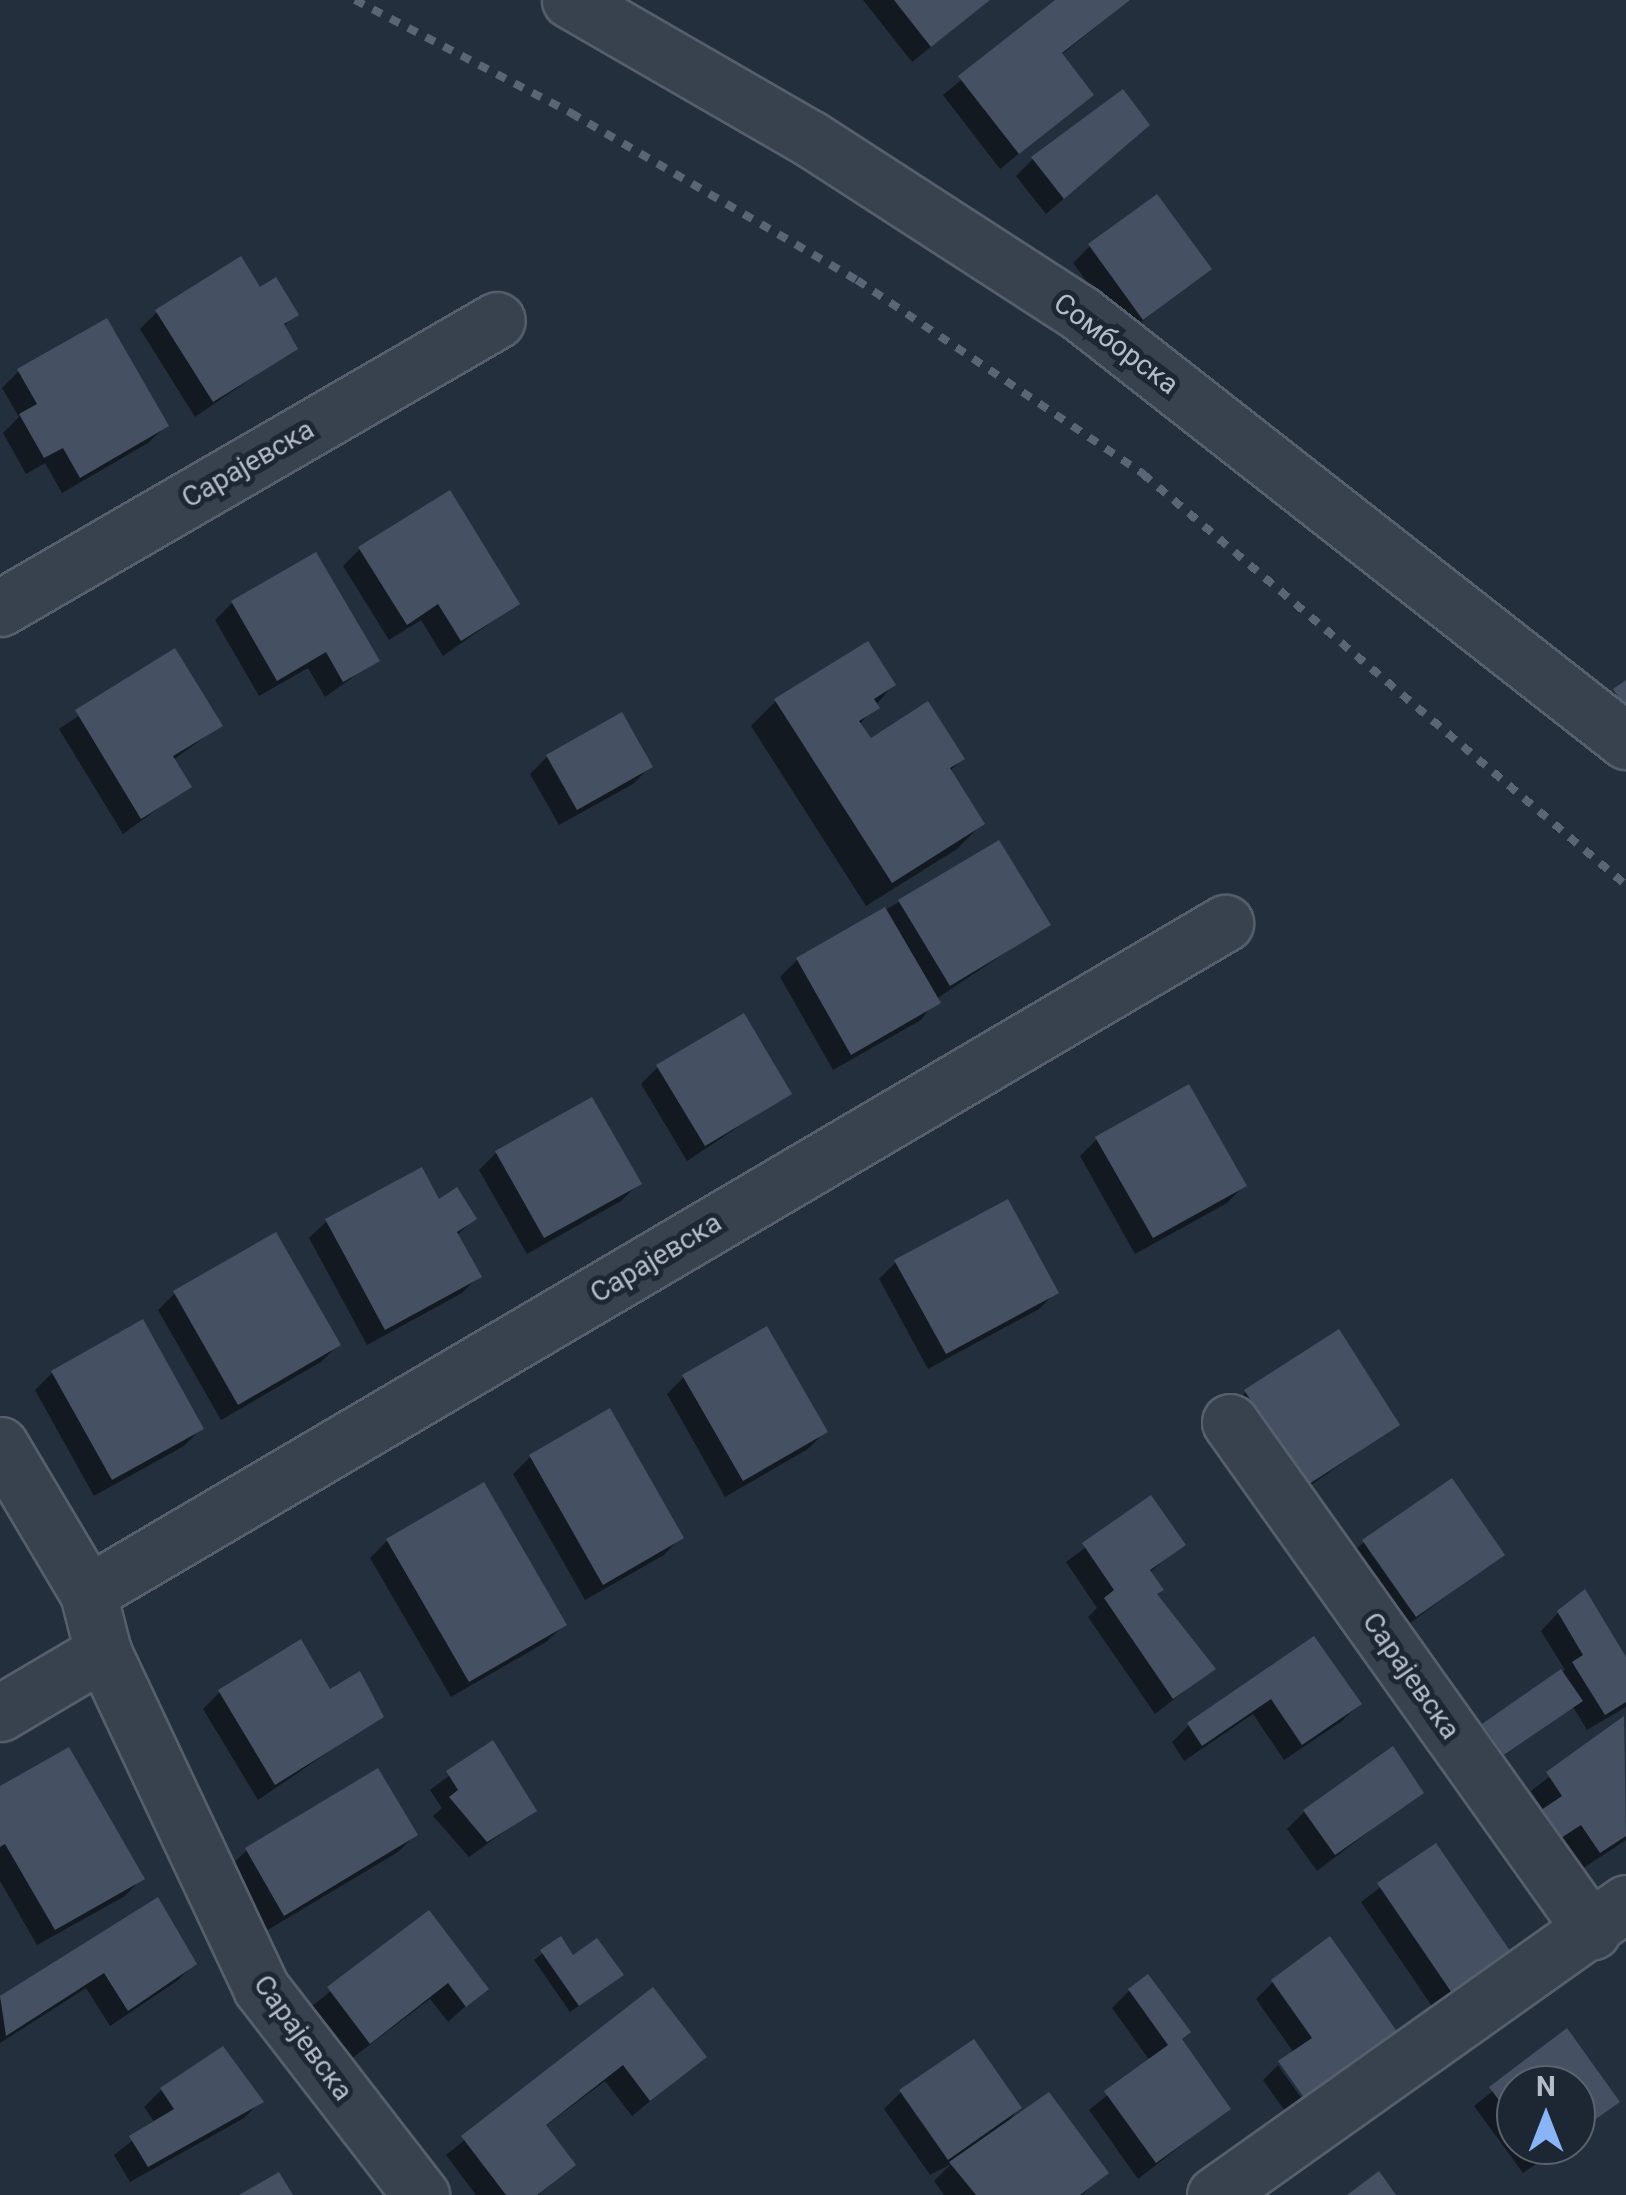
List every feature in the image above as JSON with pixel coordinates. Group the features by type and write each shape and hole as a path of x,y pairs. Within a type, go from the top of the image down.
{"street":[{"name":"Сомборска","path":"570,0 811,139 1080,314 1626,741"},
{"name":"Сарајевска","path":"0,608 497,320"},
{"name":"Сарајевска","path":"88,1593 1225,923"},
{"name":"Сарајевска","path":"1215,2195 1609,1917 1230,1422"},
{"name":"Сарајевска","path":"0,1445 88,1593 103,1652 261,1988 422,2195"},
{"path":"0,1713 103,1652"}],"building":[{"path":"894,0 990,0 931,47"},
{"path":"1055,0 1130,0 1062,53 1094,95 1019,154 958,76"},
{"path":"1123,89 1150,125 1064,199 1031,157"},
{"path":"1157,194 1212,269 1143,320 1088,244"},
{"path":"241,256 260,287 276,277 299,315 284,324 298,349 213,402 155,310"},
{"path":"107,318 169,426 80,478 63,448 44,458 19,414 37,404 17,369"},
{"path":"450,490 520,604 461,641 438,604 407,625 358,547"},
{"path":"316,552 380,661 343,682 326,652 277,681 231,601"},
{"path":"868,641 896,685 874,699 880,708 859,721 871,738 928,701 965,759 950,768 985,824 892,883 774,699"},
{"path":"175,648 223,726 173,756 192,787 141,819 75,710"},
{"path":"1626,680 1626,708 1613,689"},
{"path":"622,712 653,767 577,810 546,755"},
{"path":"999,840 1051,925 950,986 898,900"},
{"path":"885,907 941,1003 851,1055 796,958"},
{"path":"744,1013 792,1094 705,1146 656,1065"},
{"path":"1189,1084 1247,1186 1153,1238 1095,1137"},
{"path":"592,1097 642,1184 544,1238 495,1151"},
{"path":"422,1167 439,1199 457,1187 477,1219 457,1232 482,1277 385,1330 325,1219"},
{"path":"1008,1199 1059,1293 946,1354 894,1260"},
{"path":"276,1232 341,1345 238,1405 173,1291"},
{"path":"143,1319 204,1429 112,1480 51,1371"},
{"path":"767,1326 828,1432 743,1481 682,1375"},
{"path":"1339,1329 1400,1425 1306,1486 1244,1390"},
{"path":"610,1408 684,1538 603,1585 529,1455"},
{"path":"1452,1478 1505,1555 1416,1617 1362,1540"},
{"path":"484,1482 567,1625 469,1682 386,1539"},
{"path":"1151,1495 1186,1545 1150,1570 1164,1590 1157,1594 1216,1669 1173,1699 1104,1598 1114,1590 1082,1543"},
{"path":"1585,1589 1626,1657 1626,1702 1605,1715 1572,1662 1583,1655 1557,1611"},
{"path":"1314,1636 1362,1704 1302,1745 1271,1699 1202,1746 1187,1723"},
{"path":"301,1639 330,1689 360,1671 384,1717 275,1785 218,1690"},
{"path":"1561,1669 1583,1701 1504,1755 1482,1724"},
{"path":"1624,1716 1626,1836 1600,1853 1581,1825 1561,1838 1541,1810 1562,1796 1546,1772"},
{"path":"493,1740 537,1811 487,1842 449,1797 458,1790 446,1771"},
{"path":"1393,1746 1424,1793 1335,1855 1303,1810"},
{"path":"69,1747 145,1879 55,1930 5,1844 0,1847 0,1786"},
{"path":"378,1768 418,1835 284,1916 245,1848"},
{"path":"1436,1843 1515,1958 1456,1999 1377,1883"},
{"path":"158,1897 197,1964 128,2011 104,1973 6,2036 0,1996"},
{"path":"429,1910 489,1989 466,2007 448,1983 370,2044 327,1987"},
{"path":"561,1936 573,1955 597,1938 624,1975 579,2006 540,1950"},
{"path":"1330,1936 1403,2040 1310,2106 1278,2061 1312,2038 1271,1980"},
{"path":"1148,1974 1191,2032 1182,2039 1231,2109 1156,2163 1104,2091 1168,2045 1128,1989"},
{"path":"653,1987 707,2057 650,2101 623,2065 546,2125 576,2165 537,2195 506,2195 461,2136"},
{"path":"1567,2028 1594,2065 1518,2065"},
{"path":"974,2039 1022,2108 948,2160 899,2090"},
{"path":"223,2046 264,2102 148,2167 129,2136 174,2109 160,2088"},
{"path":"1596,2068 1620,2102 1596,2119"},
{"path":"1049,2092 1109,2173 1080,2195 976,2195 949,2162"},
{"path":"1379,2171 1396,2195 1347,2195"},
{"path":"279,2172 293,2195 239,2195"}],"railway":[{"path":"355,0 571,113 857,280 1143,474 1626,885"}]}
